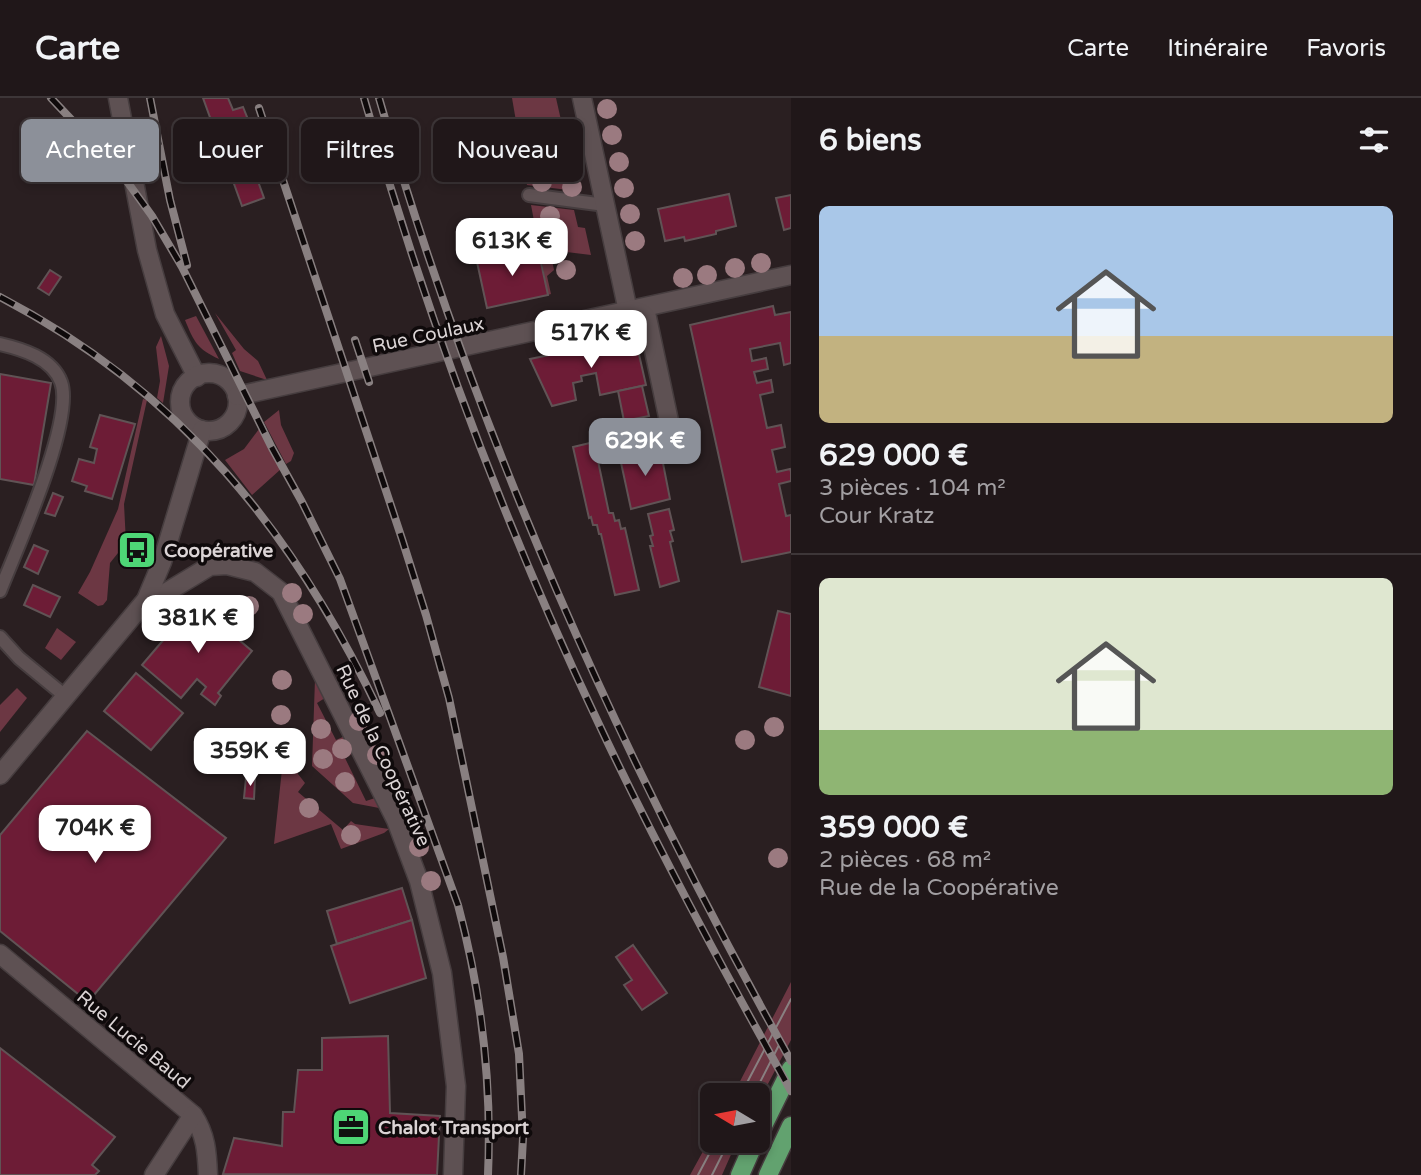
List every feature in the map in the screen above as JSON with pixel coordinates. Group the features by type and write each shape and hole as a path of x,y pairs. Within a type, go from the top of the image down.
{"main road":[{"path":"770,1112 791,1069"},
{"path":"768,1175 791,1126"},
{"path":"740,1175 750,1153"}],"street":[{"path":"118,98 145,238 165,314 197,377"},
{"path":"582,98 605,205 673,440"},
{"name":"Rue Coulaux","path":"237,396 791,275"},
{"path":"205,373 225,378 232,384 237,396 238,408 229,423 214,431 202,430 187,421 182,413 180,401 184,388 205,373"},
{"path":"0,775 146,600 162,562 202,430"},
{"name":"Rue de la Coopérative","path":"146,600 162,595 210,566 227,565 255,572 281,592 396,820 419,881 442,973 454,1074 453,1175"},
{"name":"Rue Lucie Baud","path":"0,954 192,1115 202,1129 208,1175"},
{"path":"154,1175 192,1115"}],"lane":[{"path":"529,195 605,205"},
{"path":"0,344 30,352 50,367 61,382 64,401 59,429 46,471 0,591"},
{"path":"0,637 19,658 65,696"}],"shaded area":[{"path":"512,98 556,98 561,119 516,119"},
{"path":"526,182 575,182 577,191 527,185"},
{"path":"531,205 574,210 578,227 585,228 591,255 550,250 554,270 547,276 551,294 548,295"},
{"path":"215,313 244,349 258,361 267,380 240,371 232,353 236,350"},
{"path":"196,316 219,359 201,348 191,334 185,320"},
{"path":"161,336 169,366 163,403 157,398 160,381 156,347"},
{"path":"143,399 147,400 124,504 126,543 110,563 107,600 98,606 78,593 118,509"},
{"path":"279,410 281,425 294,453 291,461 286,464 264,422"},
{"path":"259,429 281,469 252,495 225,460 244,449"},
{"path":"57,628 76,642 61,660 45,648"},
{"path":"315,679 325,698 317,703 336,740 345,736 353,753 345,758 366,801 375,798 379,808 353,803 312,766"},
{"path":"17,688 27,698 0,732 0,705"},
{"path":"283,760 295,761 298,774 305,783 298,792 343,830 351,821 355,824 389,829 341,849 331,824 274,844"},
{"path":"791,982 791,1040 768,1083 739,1083"},
{"path":"702,1153 732,1153 722,1175 690,1175"}],"building":[{"path":"203,98 228,98 233,110 243,107 248,119 211,119"},
{"path":"233,182 258,182 264,198 242,206"},
{"path":"729,194 736,226 685,241 684,237 665,241 658,209"},
{"path":"791,195 791,228 784,230 776,198"},
{"path":"538,249 548,295 487,308 477,262"},
{"path":"50,270 61,277 49,295 38,288"},
{"path":"773,306 775,315 791,312 791,363 784,365 780,343 750,349 752,361 766,358 768,369 754,372 757,383 771,380 773,392 760,395 767,428 781,425 785,447 772,450 777,472 790,469 791,472 791,481 779,484 786,516 791,515 791,552 742,562 690,325"},
{"path":"635,337 646,385 600,395 596,373 581,376 582,381 573,383 576,400 552,406 530,359"},
{"path":"0,374 51,383 34,485 0,479"},
{"path":"642,386 649,416 624,421 618,391"},
{"path":"100,415 135,424 112,499 85,491 87,486 72,481 79,459 94,463 97,449 90,447"},
{"path":"648,422 651,433 635,437 633,426"},
{"path":"594,442 609,513 613,513 615,521 619,520 621,529 625,528 639,590 615,595 601,534 597,525 593,525 591,517 589,518 573,447"},
{"path":"660,448 670,499 631,509 620,458"},
{"path":"53,493 63,497 55,516 45,513"},
{"path":"669,509 674,530 670,531 673,541 670,542 679,581 660,587 650,546 653,546 650,536 653,535 648,514"},
{"path":"34,545 48,551 38,574 24,567"},
{"path":"33,585 60,597 50,617 24,605"},
{"path":"195,603 252,651 218,693 221,696 215,705 201,694 206,687 197,679 181,698 142,665"},
{"path":"778,611 791,614 791,696 759,687"},
{"path":"136,673 183,713 151,750 104,711"},
{"path":"87,731 226,838 88,1002 0,931 0,835"},
{"path":"246,778 255,778 254,799 244,798"},
{"path":"402,888 412,920 337,944 327,911"},
{"path":"412,920 426,978 350,1003 331,946"},
{"path":"633,945 667,993 642,1010 624,985 632,980 616,957"},
{"path":"388,1036 390,1113 440,1116 437,1175 223,1174 234,1138 282,1146 283,1112 294,1112 298,1070 322,1070 322,1038"},
{"path":"0,1048 115,1137 92,1165 99,1171 95,1175 0,1175"}],"tram line":[{"path":"747,1083 791,999"},
{"path":"760,1083 780,1043"},
{"path":"698,1175 710,1153"},
{"path":"712,1175 723,1153"}],"railway":[{"path":"51,98 118,169 152,216 182,267 340,579 458,905 484,1039 488,1175"},
{"path":"150,98 170,200 187,265"},
{"path":"364,98 439,336 498,491 562,645 643,814 791,1091"},
{"path":"379,98 460,348 557,592 668,829 791,1061"},
{"path":"259,108 402,539 449,698 503,957 519,1054 523,1138 521,1175"},
{"path":"0,297 64,334 123,376 177,422 225,472 269,526 310,584 380,713"},
{"path":"355,340 369,382"}],"place":[{"name":"Coopérative","path":"137,550"},
{"name":"Chalot Transport","path":"351,1127"}]}
